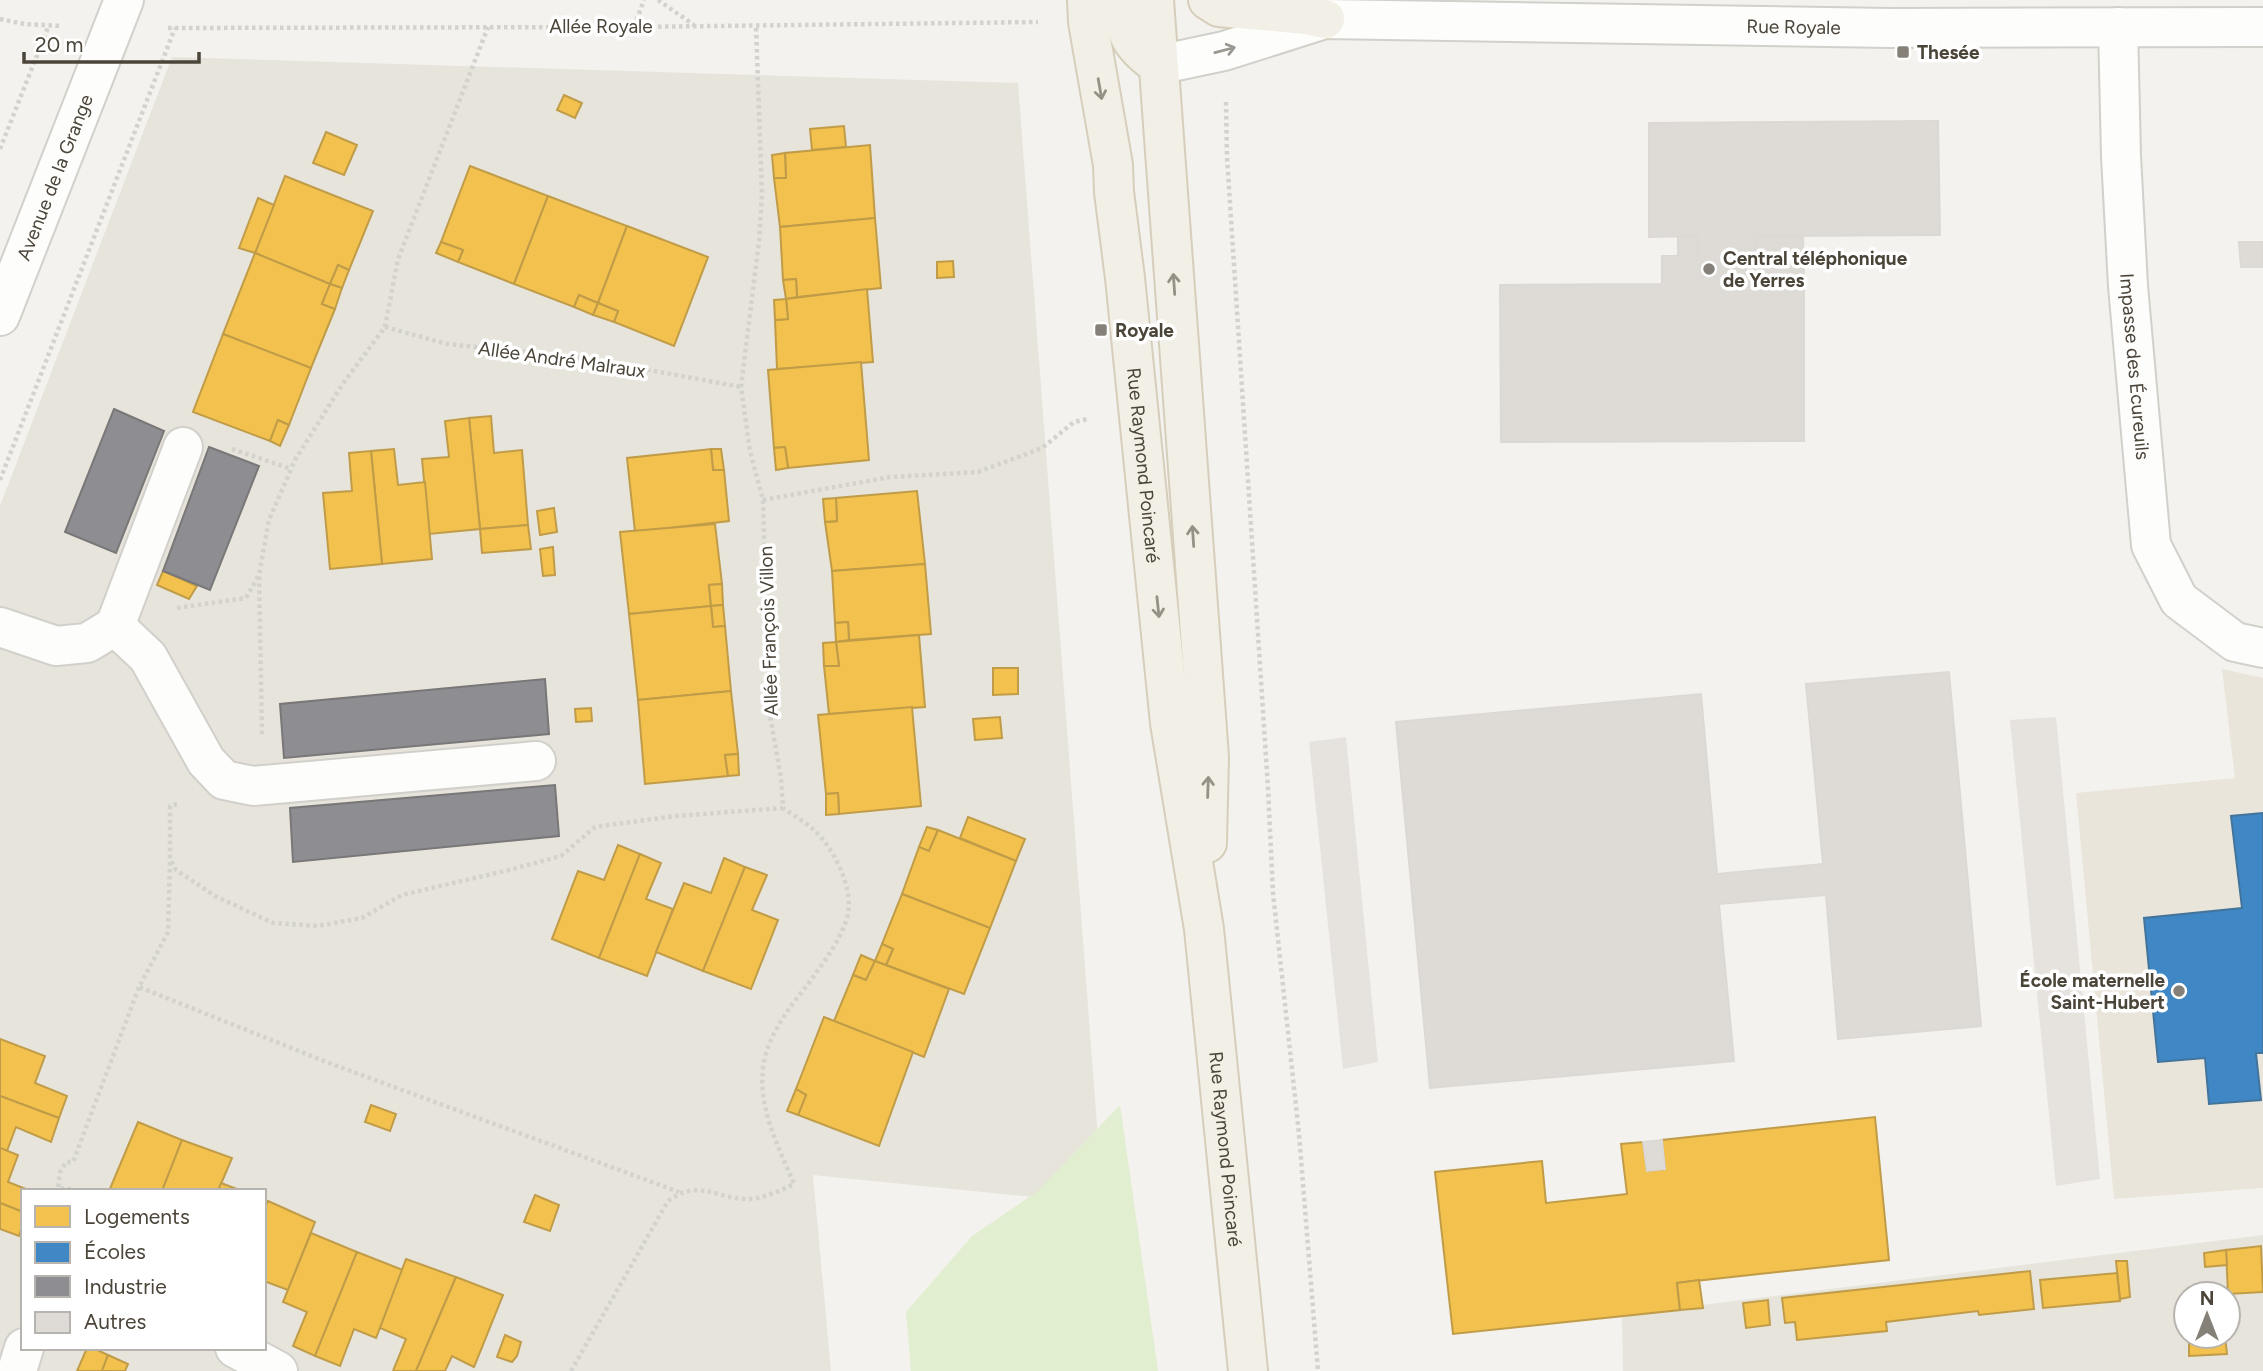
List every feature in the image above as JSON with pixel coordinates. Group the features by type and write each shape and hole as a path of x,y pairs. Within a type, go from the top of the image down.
{"main road":[{"path":"1122,0 1124,24 1137,50 1158,65"},
{"name":"Rue Raymond Poincaré","path":"1154,0 1209,757 1204,929"},
{"path":"1208,0 1219,7 1325,19"},
{"name":"Rue Raymond Poincaré","path":"1087,11 1113,165 1170,723 1204,929 1248,1371"}],"street":[{"name":"Avenue de la Grange","path":"0,316 119,14"},
{"name":"Rue Royale","path":"1158,65 1224,51 1325,19 1904,28 2263,27"},
{"name":"Impasse des Écureuils","path":"2118,27 2128,286 2151,545 2179,600 2235,642 2263,648"},
{"path":"0,627 56,646 87,643 121,611 183,447"},
{"path":"121,611 206,761 224,780 253,786 536,761"},
{"path":"17,1371 23,1350"},
{"path":"239,1350 278,1371"}],"path":[{"path":"634,27 644,0"},
{"path":"659,0 694,26"},
{"name":"Allée Royale","path":"119,14 175,28 634,27 756,26 1087,11"},
{"path":"0,149 49,25"},
{"name":"Allée François Villon","path":"756,26 762,194 759,241 741,387 750,451 763,500 769,710 783,808"},
{"path":"253,786 262,757 259,575 269,520 295,460 342,385 385,327 398,259 488,27"},
{"path":"0,480 175,28"},
{"path":"1227,157 1273,893 1299,1134 1318,1371"},
{"name":"Allée André Malraux","path":"385,327 447,344 584,359 741,387"},
{"path":"763,500 890,477 978,472 1042,448 1074,422 1088,419"},
{"path":"121,611 158,611 246,598 259,575"},
{"path":"71,1189 58,1188 60,1172 66,1162 73,1162 139,987 168,932 170,806 187,801 214,770"},
{"path":"139,987 329,1063 680,1192 710,1191 746,1199 772,1194 794,1184 763,1103 761,1084 764,1059 775,1031 786,1013 835,944 848,918 848,893 842,871 815,830 783,808 675,816 595,827 561,856 402,895 362,918 317,926 273,923 215,896 176,870 170,859"},
{"path":"571,1371 668,1201 680,1192"}],"shaded area":[{"path":"172,57 1018,83 1103,1204 813,1175 831,1371 0,1371 0,506"},
{"name":"École maternelle Saint-Hubert","path":"2222,669 2263,678 2263,1188 2114,1199 2076,793 2235,778"},
{"path":"2056,717 2100,1179 2056,1186 2010,720"},
{"path":"1346,737 1378,1062 1343,1069 1309,742"},
{"path":"2263,1235 2263,1371 1623,1371 1622,1315"}],"green space":[{"path":"1120,1105 1158,1371 911,1371 906,1312 972,1236 1038,1191"}],"building: Logements":[{"path":"564,95 582,103 575,118 557,110"},
{"path":"844,126 846,147 812,150 810,129"},
{"path":"326,132 357,145 344,175 313,163"},
{"path":"870,145 875,218 780,227 774,178 786,178 785,153"},
{"path":"785,153 786,178 774,178 772,155"},
{"path":"470,166 548,196 514,284 458,262 463,250 441,242"},
{"path":"285,176 373,211 349,270 338,265 330,284 255,253"},
{"path":"548,196 627,226 598,303 579,295 574,307 514,284"},
{"path":"258,198 274,205 255,253 239,248"},
{"path":"875,218 881,288 797,297 796,279 783,280 780,227"},
{"path":"627,226 708,257 674,346 614,322 618,311 598,303"},
{"path":"441,242 463,250 458,262 436,253"},
{"path":"255,253 330,284 322,304 335,309 311,368 223,334"},
{"path":"953,261 954,277 937,278 937,262"},
{"path":"338,265 349,270 342,288 330,284"},
{"path":"796,279 797,297 786,299 783,280"},
{"path":"330,284 342,288 335,309 322,304"},
{"path":"867,289 873,362 777,369 775,320 788,319 786,299"},
{"path":"579,295 598,303 593,315 574,307"},
{"path":"786,299 788,319 775,320 774,300"},
{"path":"598,303 618,311 614,322 593,315"},
{"path":"223,334 311,368 289,425 278,420 270,441 193,412"},
{"path":"861,362 869,460 788,468 785,447 774,448 768,370"},
{"path":"491,416 494,453 522,450 528,525 480,529 469,418"},
{"path":"469,418 480,529 429,534 422,459 449,457 445,421"},
{"path":"278,420 289,425 280,446 270,441"},
{"path":"785,447 788,468 776,470 774,448"},
{"path":"394,449 398,485 425,482 432,559 382,564 371,451"},
{"path":"711,449 721,449 724,470 713,470"},
{"path":"711,449 713,470 724,470 729,521 635,532 627,458"},
{"path":"371,451 382,564 330,569 323,493 352,491 349,453"},
{"path":"917,491 925,564 832,571 825,522 837,521 836,498"},
{"path":"836,498 837,521 825,522 823,499"},
{"path":"554,508 557,532 540,535 537,511"},
{"path":"715,524 722,584 709,585 711,606 629,614 620,532"},
{"path":"528,525 531,549 482,553 480,529"},
{"path":"553,547 555,575 543,576 540,549"},
{"path":"925,564 931,634 849,640 848,622 835,623 832,571"},
{"path":"163,571 197,586 189,599 157,585"},
{"path":"722,584 723,605 711,606 709,585"},
{"path":"723,605 725,626 713,627 711,606"},
{"path":"711,606 713,627 725,626 731,691 638,700 629,614"},
{"path":"848,622 849,640 836,642 835,623"},
{"path":"919,635 925,707 829,714 824,666 839,666 836,642"},
{"path":"836,642 839,666 824,666 823,643"},
{"path":"993,668 1018,668 1018,694 993,695"},
{"path":"731,691 738,754 725,755 728,776 645,784 638,700"},
{"path":"912,707 921,806 839,814 838,793 826,794 818,715"},
{"path":"591,708 592,721 576,722 575,709"},
{"path":"1000,717 1002,738 975,740 973,719"},
{"path":"738,754 739,775 728,776 725,755"},
{"path":"838,793 839,814 826,815 826,794"},
{"path":"968,817 1025,839 1016,861 960,838"},
{"path":"927,827 938,830 929,851 919,847"},
{"path":"938,830 1016,861 990,928 902,894 919,847 929,851"},
{"path":"618,845 640,854 599,958 552,939 578,871 604,880"},
{"path":"640,854 661,863 646,899 673,909 647,976 599,958"},
{"path":"724,858 745,867 703,971 656,952 684,883 711,893"},
{"path":"745,867 767,875 752,910 778,920 751,989 703,971"},
{"path":"902,894 990,928 964,994 886,965 893,949 882,944"},
{"path":"882,944 893,949 886,965 875,961"},
{"path":"861,955 875,961 866,980 853,975"},
{"path":"875,961 949,989 924,1057 834,1021 853,975 866,980"},
{"path":"824,1017 913,1052 879,1146 798,1115 806,1095 796,1089"},
{"path":"0,1039 45,1056 35,1083 67,1096 59,1118 0,1096"},
{"path":"796,1089 806,1095 798,1115 787,1111"},
{"path":"0,1096 59,1118 51,1142 16,1127 7,1151 0,1148"},
{"path":"371,1105 396,1114 390,1131 365,1122"},
{"path":"1875,1117 1889,1260 1677,1283 1680,1310 1453,1334 1435,1172 1542,1161 1546,1203 1627,1194 1621,1144 1643,1142 1647,1171 1665,1169 1662,1140"},
{"path":"138,1122 182,1140 163,1189 110,1189"},
{"path":"182,1140 232,1158 219,1189 163,1189"},
{"path":"0,1148 18,1155 8,1182 26,1189 21,1189 21,1211 0,1203"},
{"path":"221,1183 237,1189 219,1189"},
{"path":"535,1195 559,1205 550,1231 524,1222"},
{"path":"268,1201 315,1222 288,1290 266,1282"},
{"path":"0,1203 21,1211 19,1236 0,1229"},
{"path":"311,1233 357,1252 315,1356 293,1346 307,1312 283,1302"},
{"path":"2261,1246 2263,1292 2242,1293 2242,1280 2227,1280 2226,1250"},
{"path":"2226,1250 2227,1265 2205,1267 2204,1253"},
{"path":"357,1252 403,1270 376,1338 354,1329 340,1366 315,1356"},
{"path":"406,1259 456,1277 416,1371 393,1371 406,1339 380,1328"},
{"path":"2116,1261 2127,1261 2130,1297 2120,1299"},
{"path":"2030,1271 2034,1309 1979,1315 1978,1311 1886,1322 1887,1331 1797,1340 1795,1322 1785,1323 1782,1298"},
{"path":"2117,1273 2120,1301 2043,1308 2040,1280"},
{"path":"456,1277 503,1295 474,1367 452,1356 445,1371 416,1371"},
{"path":"1699,1280 1703,1308 1680,1310 1677,1283"},
{"path":"1768,1300 1770,1325 1746,1328 1743,1303"},
{"path":"505,1335 521,1342 512,1362 497,1357"},
{"path":"86,1350 97,1350 108,1355 102,1371 77,1371"},
{"path":"2189,1350 2227,1350 2227,1354 2189,1356"},
{"path":"108,1355 128,1364 125,1371 102,1371"}],"building: Écoles":[{"name":"École maternelle Saint-Hubert","path":"2263,813 2263,1053 2256,1053 2261,1100 2209,1104 2205,1058 2158,1062 2144,918 2242,908 2231,816"}],"building: Industrie":[{"path":"114,409 164,431 116,553 65,532"},
{"path":"209,447 259,466 210,590 163,571"},
{"path":"545,679 549,734 284,758 280,704"},
{"path":"555,785 559,836 293,862 290,808"}],"building: Autres":[{"name":"Central téléphonique de Yerres","path":"1938,121 1940,235 1755,236 1755,283 1804,283 1804,441 1501,442 1500,285 1662,284 1662,256 1698,256 1698,236 1649,237 1649,123"},
{"path":"1678,236 1698,236 1698,256 1678,256"},
{"path":"1755,236 1803,236 1804,283 1755,283"},
{"path":"2239,242 2263,242 2263,267 2241,267"},
{"path":"1949,672 1981,1026 1838,1039 1826,895 1719,904 1734,1061 1430,1088 1396,722 1701,694 1717,874 1823,864 1806,684"},
{"path":"1662,1140 1665,1169 1647,1171 1643,1142"}],"place":[{"name":"Thesée","path":"1903,52"},
{"name":"Central téléphonique de Yerres","path":"1709,269"},
{"name":"Royale","path":"1101,330"},
{"name":"École maternelle Saint-Hubert","path":"2179,991"}]}
